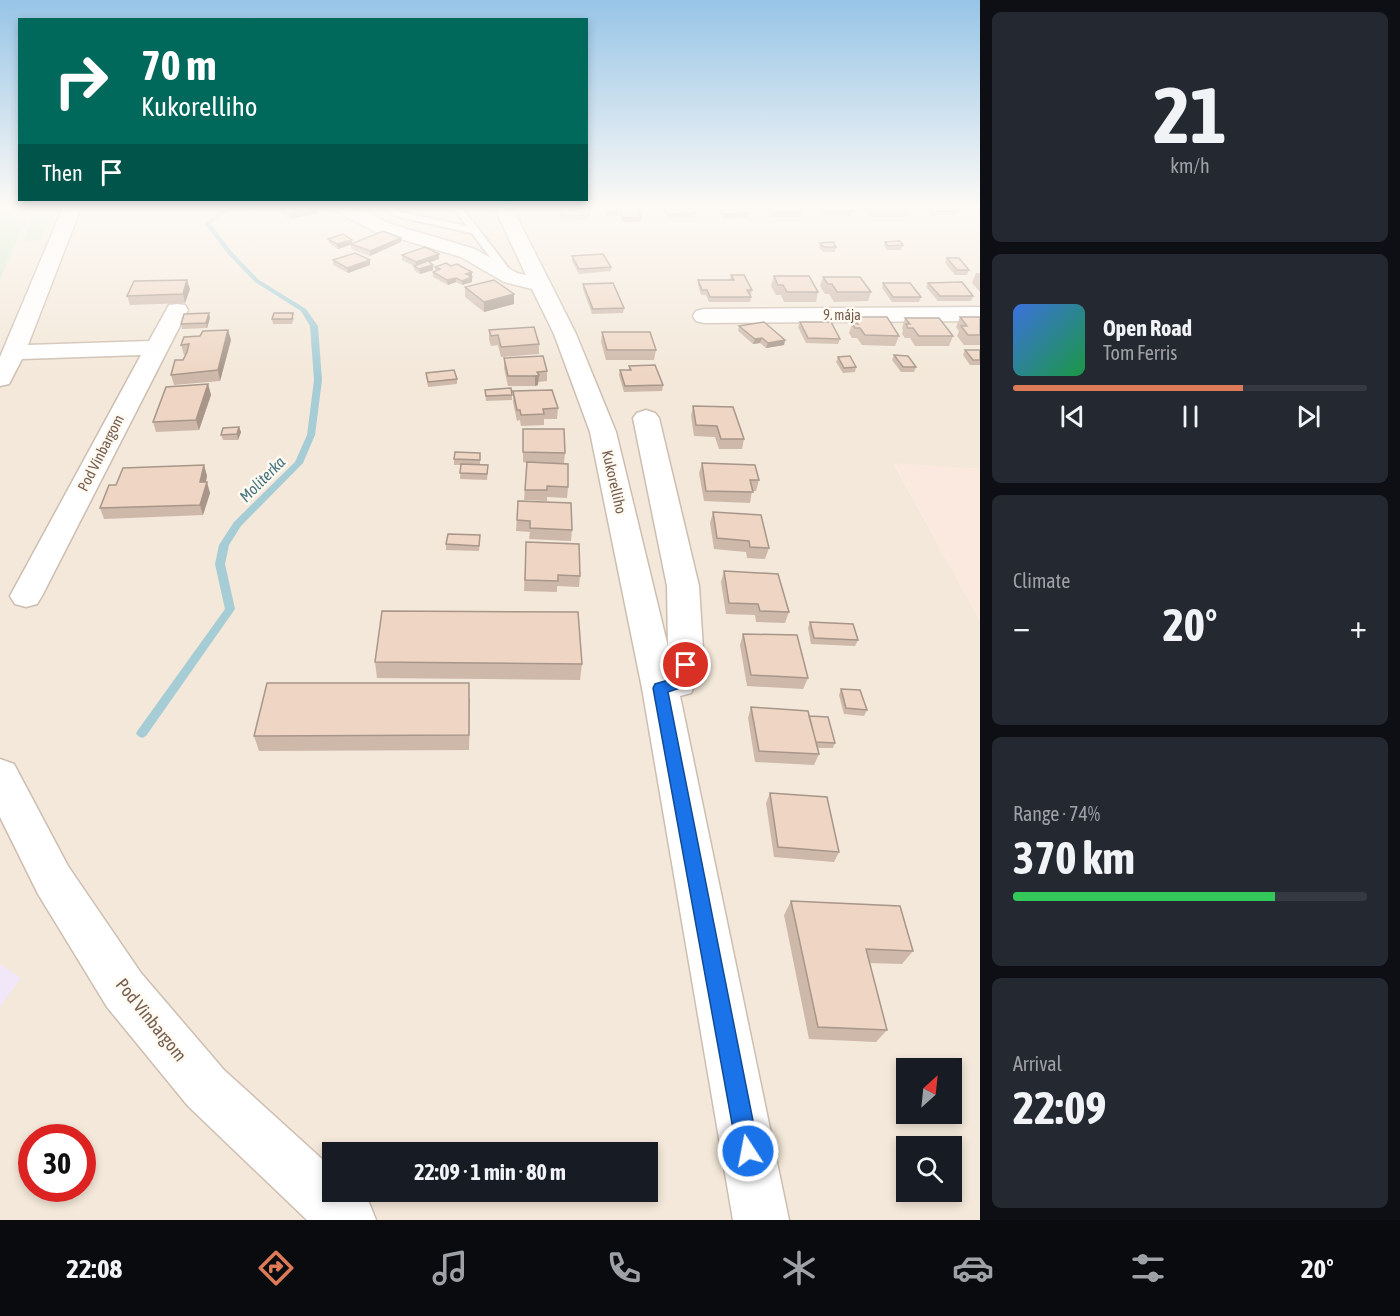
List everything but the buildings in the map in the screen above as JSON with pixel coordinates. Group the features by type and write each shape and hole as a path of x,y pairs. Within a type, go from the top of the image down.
{"street":[{"path":"0,379 14,352 50,262"},
{"path":"487,262 526,281"},
{"name":"Kukorelliho","path":"520,262 526,281 565,334 603,432 660,688 761,1220"},
{"name":"Pod Vinbargom","path":"26,596 177,310"},
{"name":"9. mája","path":"704,316 980,314"},
{"path":"14,352 156,348"},
{"path":"646,418 682,586 686,665 678,683 660,688"},
{"name":"Pod Vinbargom","path":"1,775 53,880 124,990 206,1088 348,1220"}],"lane":[{"path":"507,262 526,281"}],"shaded area":[{"path":"0,262 980,262 980,469 894,464 980,621 980,1220 0,1220"},
{"path":"894,463 980,469 980,621"},
{"path":"0,964 21,978 0,1007"}],"green space":[{"path":"0,262 7,262 0,279"}],"waterway":[{"name":"Moliterka","path":"142,733 230,609 220,564 224,545 237,524 299,463 311,435 318,380 314,326 304,310 257,281 239,262"}],"route":[{"path":"686,665 678,683 660,688 748,1151"}]}
